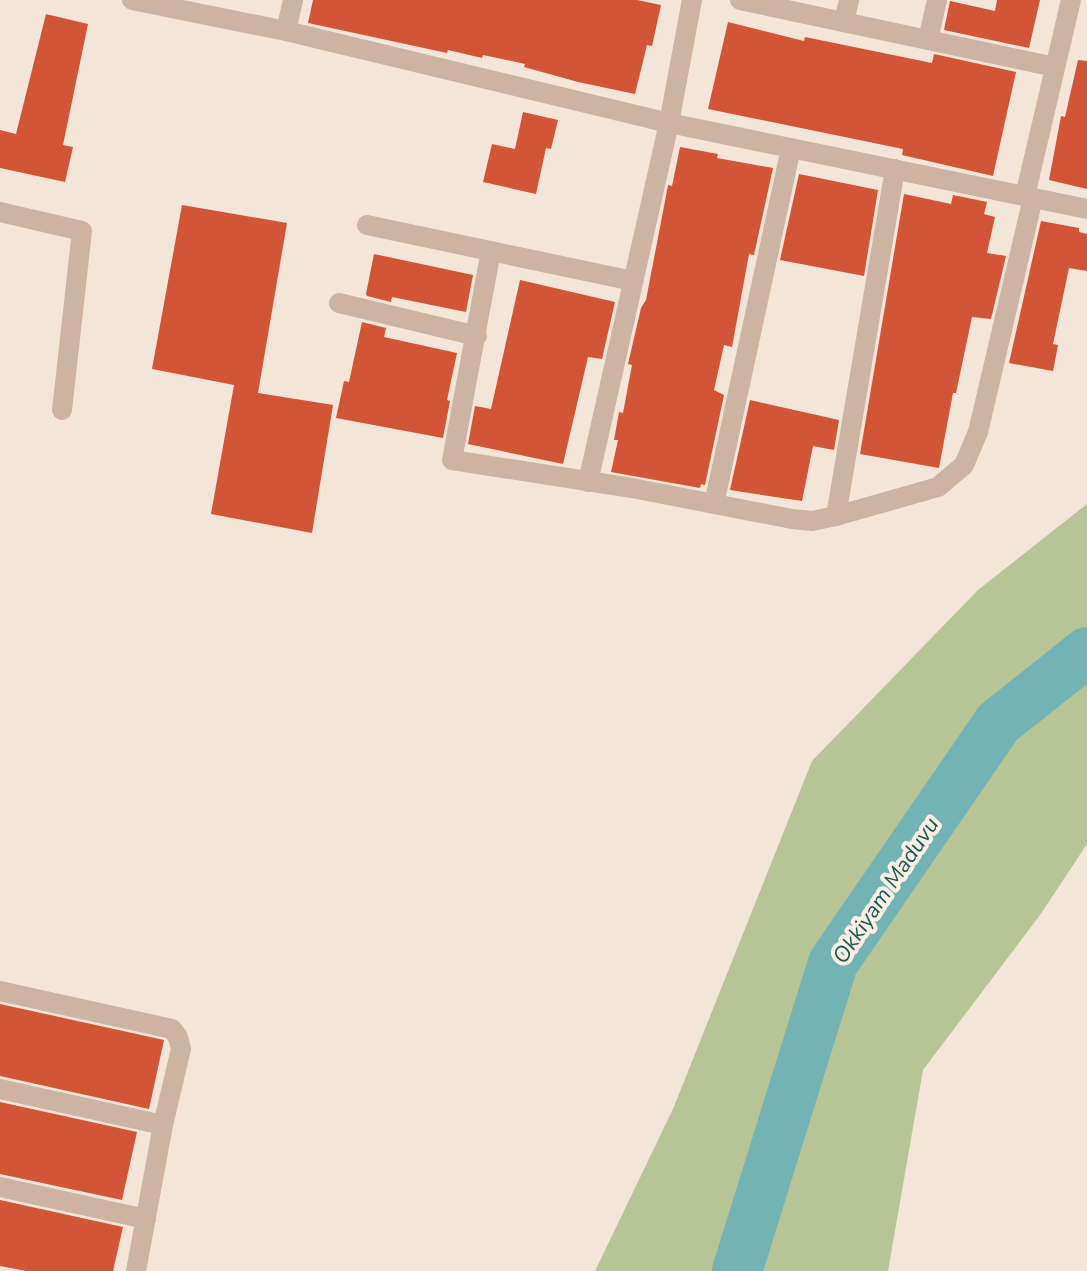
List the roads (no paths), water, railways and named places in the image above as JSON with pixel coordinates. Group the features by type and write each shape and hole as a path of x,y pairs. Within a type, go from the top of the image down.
{"street":[{"path":"132,0 286,31 669,123 1087,209"},
{"path":"286,31 293,0"},
{"path":"588,482 669,123 692,0"},
{"path":"740,0 1055,67"},
{"path":"844,22 849,0"},
{"path":"928,40 937,0"},
{"path":"491,251 452,460 812,521 938,487 964,465 978,432 1071,0"},
{"path":"714,504 791,148"},
{"path":"836,516 895,169"},
{"path":"0,212 82,231 62,410"},
{"path":"367,225 633,281"},
{"path":"339,303 477,336"},
{"path":"0,991 172,1029 178,1037 181,1049 163,1125 136,1271"},
{"path":"0,1089 163,1125"},
{"path":"0,1187 146,1219"}],"waterway":[{"name":"Okkiyam Maduvu","path":"737,1271 833,963 998,723 1087,652"}]}
